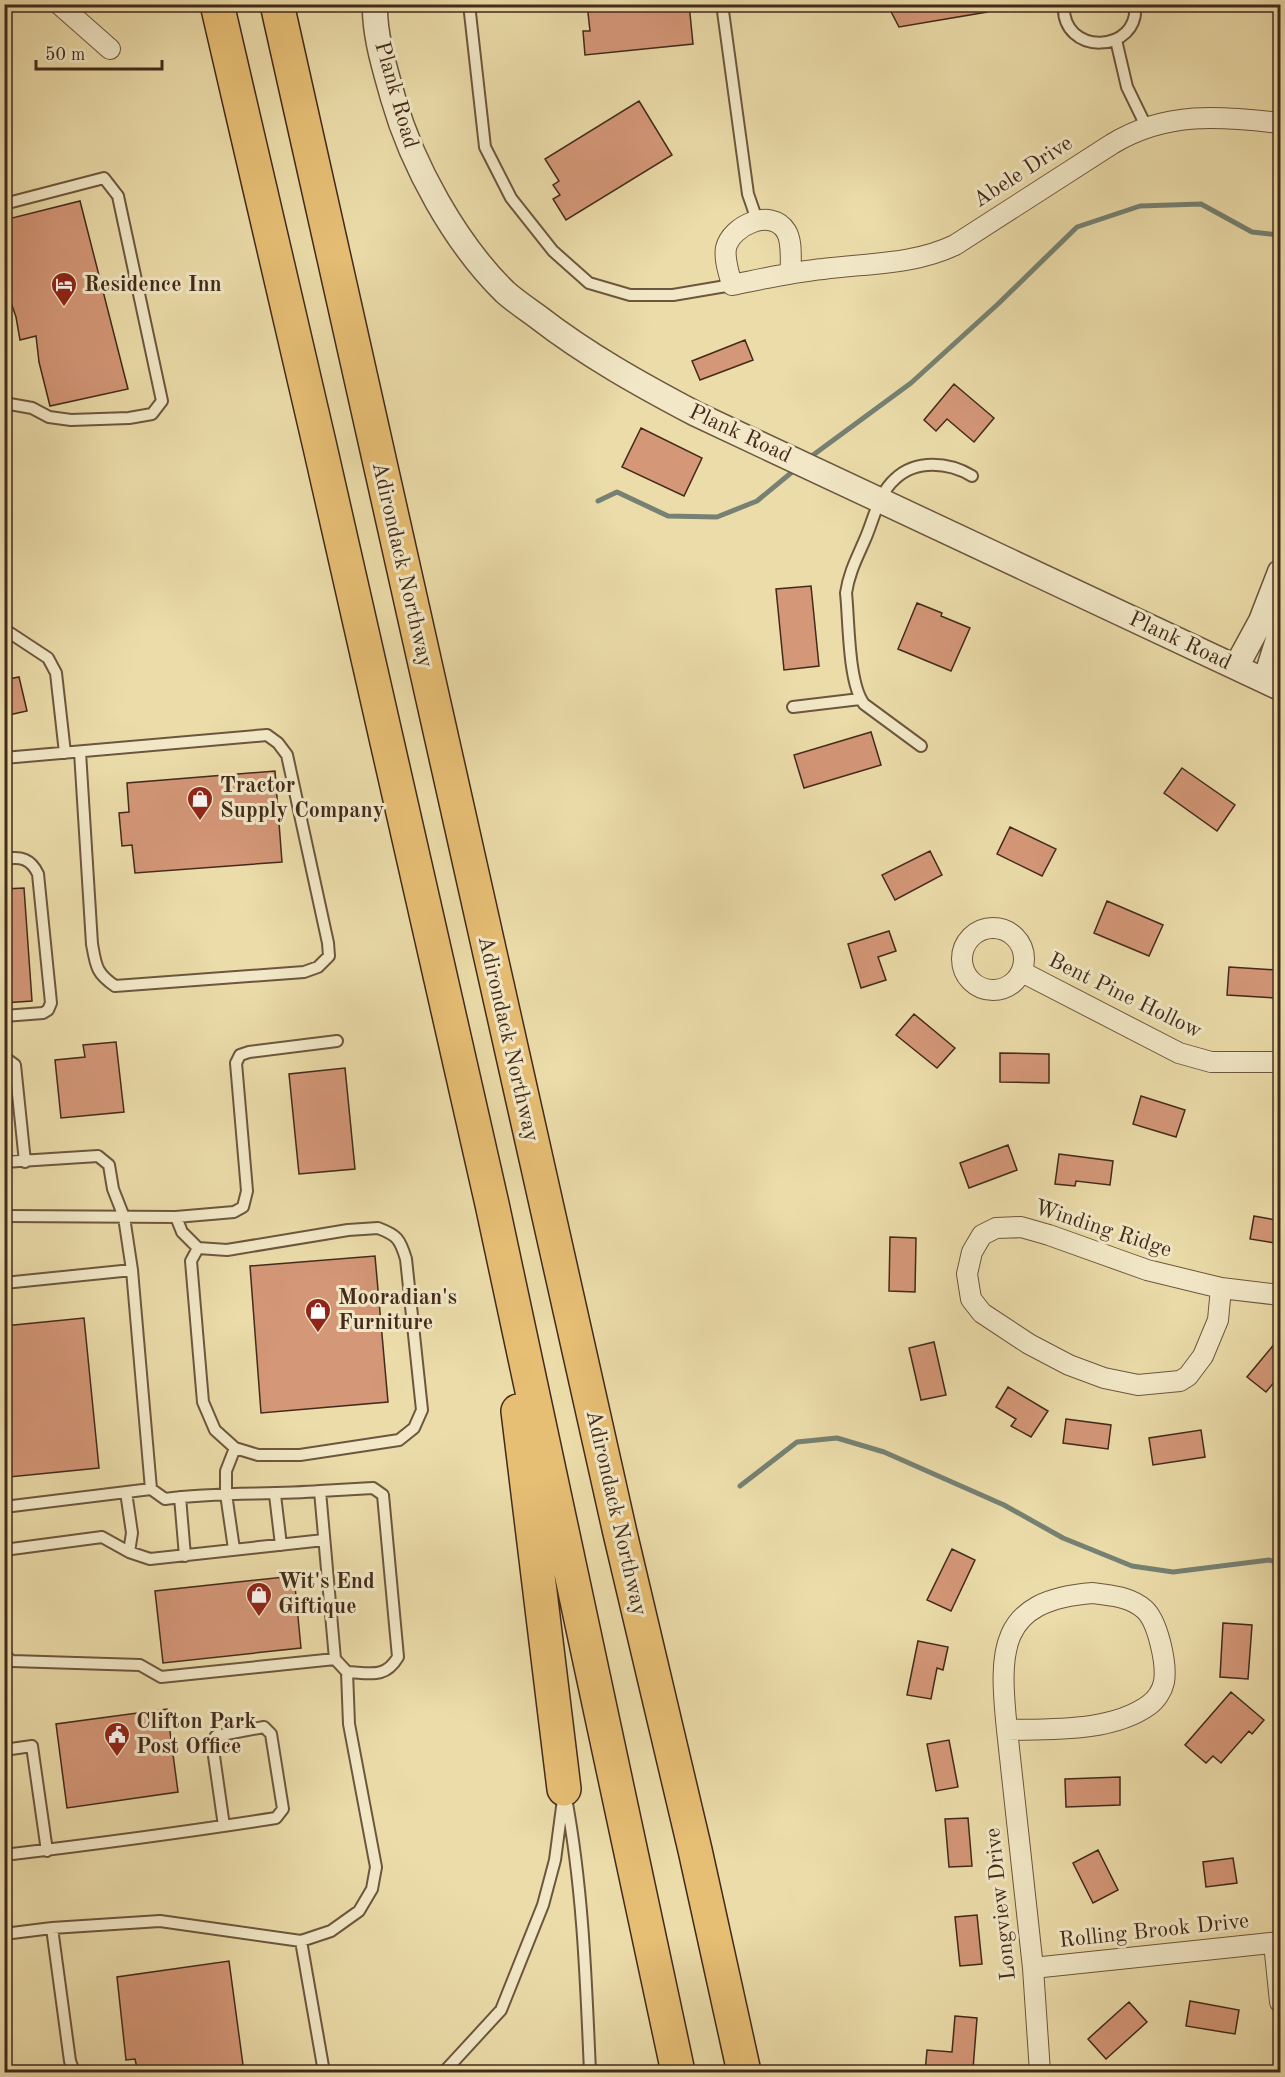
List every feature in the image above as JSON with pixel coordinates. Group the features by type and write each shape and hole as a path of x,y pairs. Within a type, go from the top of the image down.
{"highway":[{"path":"217,4 492,1204 678,2073"},
{"name":"Adirondack Northway","path":"277,4 609,1487 695,1850 744,2073"},
{"path":"492,1204 564,1789"}],"street":[{"path":"59,4 111,49"},
{"name":"Plank Road","path":"375,4 384,68 399,120 424,179 477,262 507,293 586,351 641,385 696,414 1273,684"},
{"name":"Abele Drive","path":"732,285 791,273 912,261 937,254 955,245 1122,138 1146,126 1194,117 1250,119 1281,123"},
{"path":"732,285 726,263 726,249 730,238 740,228 757,220 778,224 786,231 791,273"},
{"path":"1236,667 1261,621 1281,572"},
{"path":"1273,684 1281,633"},
{"name":"Bent Pine Hollow","path":"1022,972 1179,1053 1211,1062 1281,1062"},
{"name":"Winding Ridge","path":"1221,1288 1218,1320 1203,1356 1188,1376 1180,1381 1138,1385 1104,1378 1068,1365 1029,1344 982,1313 971,1299 968,1274 972,1252 982,1236 996,1228 1021,1227 1049,1234 1147,1270 1221,1288 1281,1295"},
{"name":"Longview Drive","path":"1007,1730 1064,1729 1095,1725 1134,1714 1151,1704 1161,1690 1164,1681 1163,1654 1154,1622 1145,1610 1128,1599 1093,1593 1072,1594 1042,1604 1021,1616 1012,1628 1004,1658 1002,1682 1007,1730 1033,1968 1040,2073"},
{"path":"1277,1942 1281,2002"},
{"name":"Rolling Brook Drive","path":"1033,1968 1277,1942"}],"lane":[{"path":"469,4 486,147 511,198 553,251 589,283 630,295 673,295 732,285"},
{"path":"722,4 748,194 757,220"},
{"path":"1064,4 1066,22 1073,32 1093,44 1105,44 1116,40 1126,32 1133,22 1136,4"},
{"path":"1116,40 1127,87 1146,126"},
{"path":"4,204 104,178 111,186 118,196 162,401 152,414 129,418 71,420 49,417 32,408 4,403"},
{"path":"921,746 860,699 854,679 846,593 852,567 880,501 894,480 917,467 932,464 959,468 972,476"},
{"path":"4,629 48,658 56,673 65,753"},
{"path":"793,707 860,699"},
{"path":"4,758 267,735 278,742 287,755 328,944 328,956 318,967 304,972 115,986 100,976 92,944 80,752"},
{"path":"4,1016 43,1013 48,1011 51,1003 39,874 34,866 23,858 5,857"},
{"path":"4,1216 176,1217 234,1212 243,1207 247,1191 236,1063 240,1054 337,1041"},
{"path":"4,1057 15,1065 25,1162"},
{"path":"4,1162 98,1156 109,1165 113,1189 123,1217 132,1270 151,1489"},
{"path":"176,1217 182,1232 198,1248 227,1250 348,1230 378,1228 393,1233 401,1243 406,1259 422,1410 414,1428 399,1440 300,1455 258,1455 235,1448 215,1430 203,1402 191,1261 198,1248"},
{"path":"4,1284 132,1270"},
{"path":"234,1550 226,1494 226,1471 235,1448"},
{"path":"4,1508 151,1489 165,1499 226,1494 275,1495 320,1491 373,1488 383,1495 398,1657 392,1668 379,1674 347,1672 334,1659 320,1491"},
{"path":"126,1492 132,1533 129,1552"},
{"path":"275,1495 281,1545"},
{"path":"180,1497 185,1556"},
{"path":"4,1550 102,1537 129,1552 150,1559 324,1540"},
{"path":"4,1654 12,1661 140,1665 161,1677 334,1659"},
{"path":"4,1934 52,1928 159,1921 302,1941 331,1931 359,1911 372,1889 376,1867 349,1724 347,1672"},
{"path":"4,1855 48,1851 224,1826 276,1818 283,1809 271,1734 264,1728 216,1736 212,1742 224,1826"},
{"path":"4,1750 32,1746 48,1851"},
{"path":"444,2073 501,2010 543,1905 555,1860 564,1789"},
{"path":"564,1789 574,1840 583,1916 590,2073"},
{"path":"52,1928 70,2061 74,2073"},
{"path":"302,1941 324,2073"}],"building":[{"path":"587,4 689,4 693,44 585,55 583,31 590,31"},
{"path":"887,4 932,4 932,8 951,4 987,4 987,12 899,27"},
{"path":"639,101 672,155 566,220 553,199 560,195 553,185 559,181 545,159"},
{"path":"80,201 128,389 50,406 39,362 36,336 20,340 16,317 4,282 4,220"},
{"path":"745,340 753,360 700,380 692,361"},
{"path":"954,384 994,418 974,442 947,419 936,431 924,420"},
{"path":"641,428 702,458 684,496 622,467"},
{"path":"811,586 819,666 784,670 776,589"},
{"path":"917,603 970,628 951,671 898,649"},
{"path":"19,677 27,711 4,716 4,680"},
{"path":"871,732 881,765 804,788 794,755"},
{"path":"1182,768 1235,805 1217,831 1164,793"},
{"name":"Tractor Supply Company","path":"275,771 282,862 135,873 132,845 122,846 119,813 129,812 127,783"},
{"path":"1010,827 1056,849 1042,876 997,854"},
{"path":"930,851 942,875 895,900 882,875"},
{"path":"24,888 32,1001 4,1003 4,889"},
{"path":"1107,901 1163,925 1149,956 1094,933"},
{"path":"889,931 896,951 878,957 886,980 861,988 848,944"},
{"path":"1229,967 1276,970 1274,998 1227,995"},
{"path":"914,1014 955,1048 937,1068 896,1035"},
{"path":"116,1042 124,1112 61,1118 55,1060 85,1057 83,1045"},
{"path":"1000,1053 1049,1054 1049,1083 1000,1082"},
{"path":"345,1068 355,1169 299,1174 289,1074"},
{"path":"1141,1096 1185,1110 1176,1137 1133,1124"},
{"path":"1008,1145 1017,1170 969,1188 960,1163"},
{"path":"1059,1154 1113,1161 1110,1185 1076,1181 1075,1186 1055,1184"},
{"path":"1254,1216 1281,1221 1281,1244 1250,1239"},
{"path":"890,1237 916,1238 915,1292 889,1291"},
{"name":"Mooradian's Furniture","path":"375,1256 388,1402 261,1413 250,1266"},
{"path":"84,1318 99,1468 9,1477 4,1432 4,1326"},
{"path":"1281,1336 1281,1374 1266,1392 1247,1377"},
{"path":"934,1342 946,1395 921,1400 909,1348"},
{"path":"1008,1387 1048,1411 1031,1437 1011,1426 1016,1419 996,1407"},
{"path":"1066,1419 1111,1425 1108,1449 1063,1443"},
{"path":"1201,1430 1205,1457 1153,1465 1149,1438"},
{"path":"952,1549 975,1560 951,1611 927,1600"},
{"path":"294,1576 301,1648 163,1663 155,1591"},
{"path":"1223,1623 1252,1625 1248,1679 1220,1677"},
{"path":"918,1641 948,1647 943,1670 937,1668 931,1699 907,1695"},
{"path":"1231,1692 1264,1720 1252,1734 1249,1731 1221,1763 1213,1756 1206,1763 1185,1745"},
{"name":"Clifton Park Post Office","path":"167,1709 178,1792 67,1808 56,1724"},
{"path":"949,1740 958,1787 936,1791 927,1744"},
{"path":"1120,1777 1120,1805 1066,1807 1065,1779"},
{"path":"968,1818 972,1866 949,1867 945,1819"},
{"path":"1098,1850 1118,1890 1093,1903 1073,1863"},
{"path":"1233,1858 1237,1883 1206,1887 1203,1862"},
{"path":"977,1915 982,1964 960,1966 955,1917"},
{"path":"229,1961 243,2065 186,2073 138,2073 135,2059 126,2060 117,1977"},
{"path":"1190,2001 1239,2010 1235,2034 1186,2026"},
{"path":"1129,2002 1147,2022 1106,2059 1088,2039"},
{"path":"955,2016 977,2018 973,2069 959,2068 958,2073 925,2073 927,2050 952,2052"}],"waterway":[{"path":"809,458 911,383 998,304 1077,227 1140,206 1201,204 1252,232 1280,235"},
{"path":"598,501 617,492 668,516 717,517 757,501 797,468"},
{"path":"740,1486 797,1442 837,1438 884,1452 1004,1505 1063,1538 1132,1566 1173,1572 1269,1560 1280,1563"}],"place":[{"name":"Residence Inn","path":"64,308"},
{"name":"Tractor Supply Company","path":"200,822"},
{"name":"Mooradian's Furniture","path":"318,1334"},
{"name":"Wit's End Giftique","path":"259,1618"},
{"name":"Clifton Park Post Office","path":"117,1758"}]}
